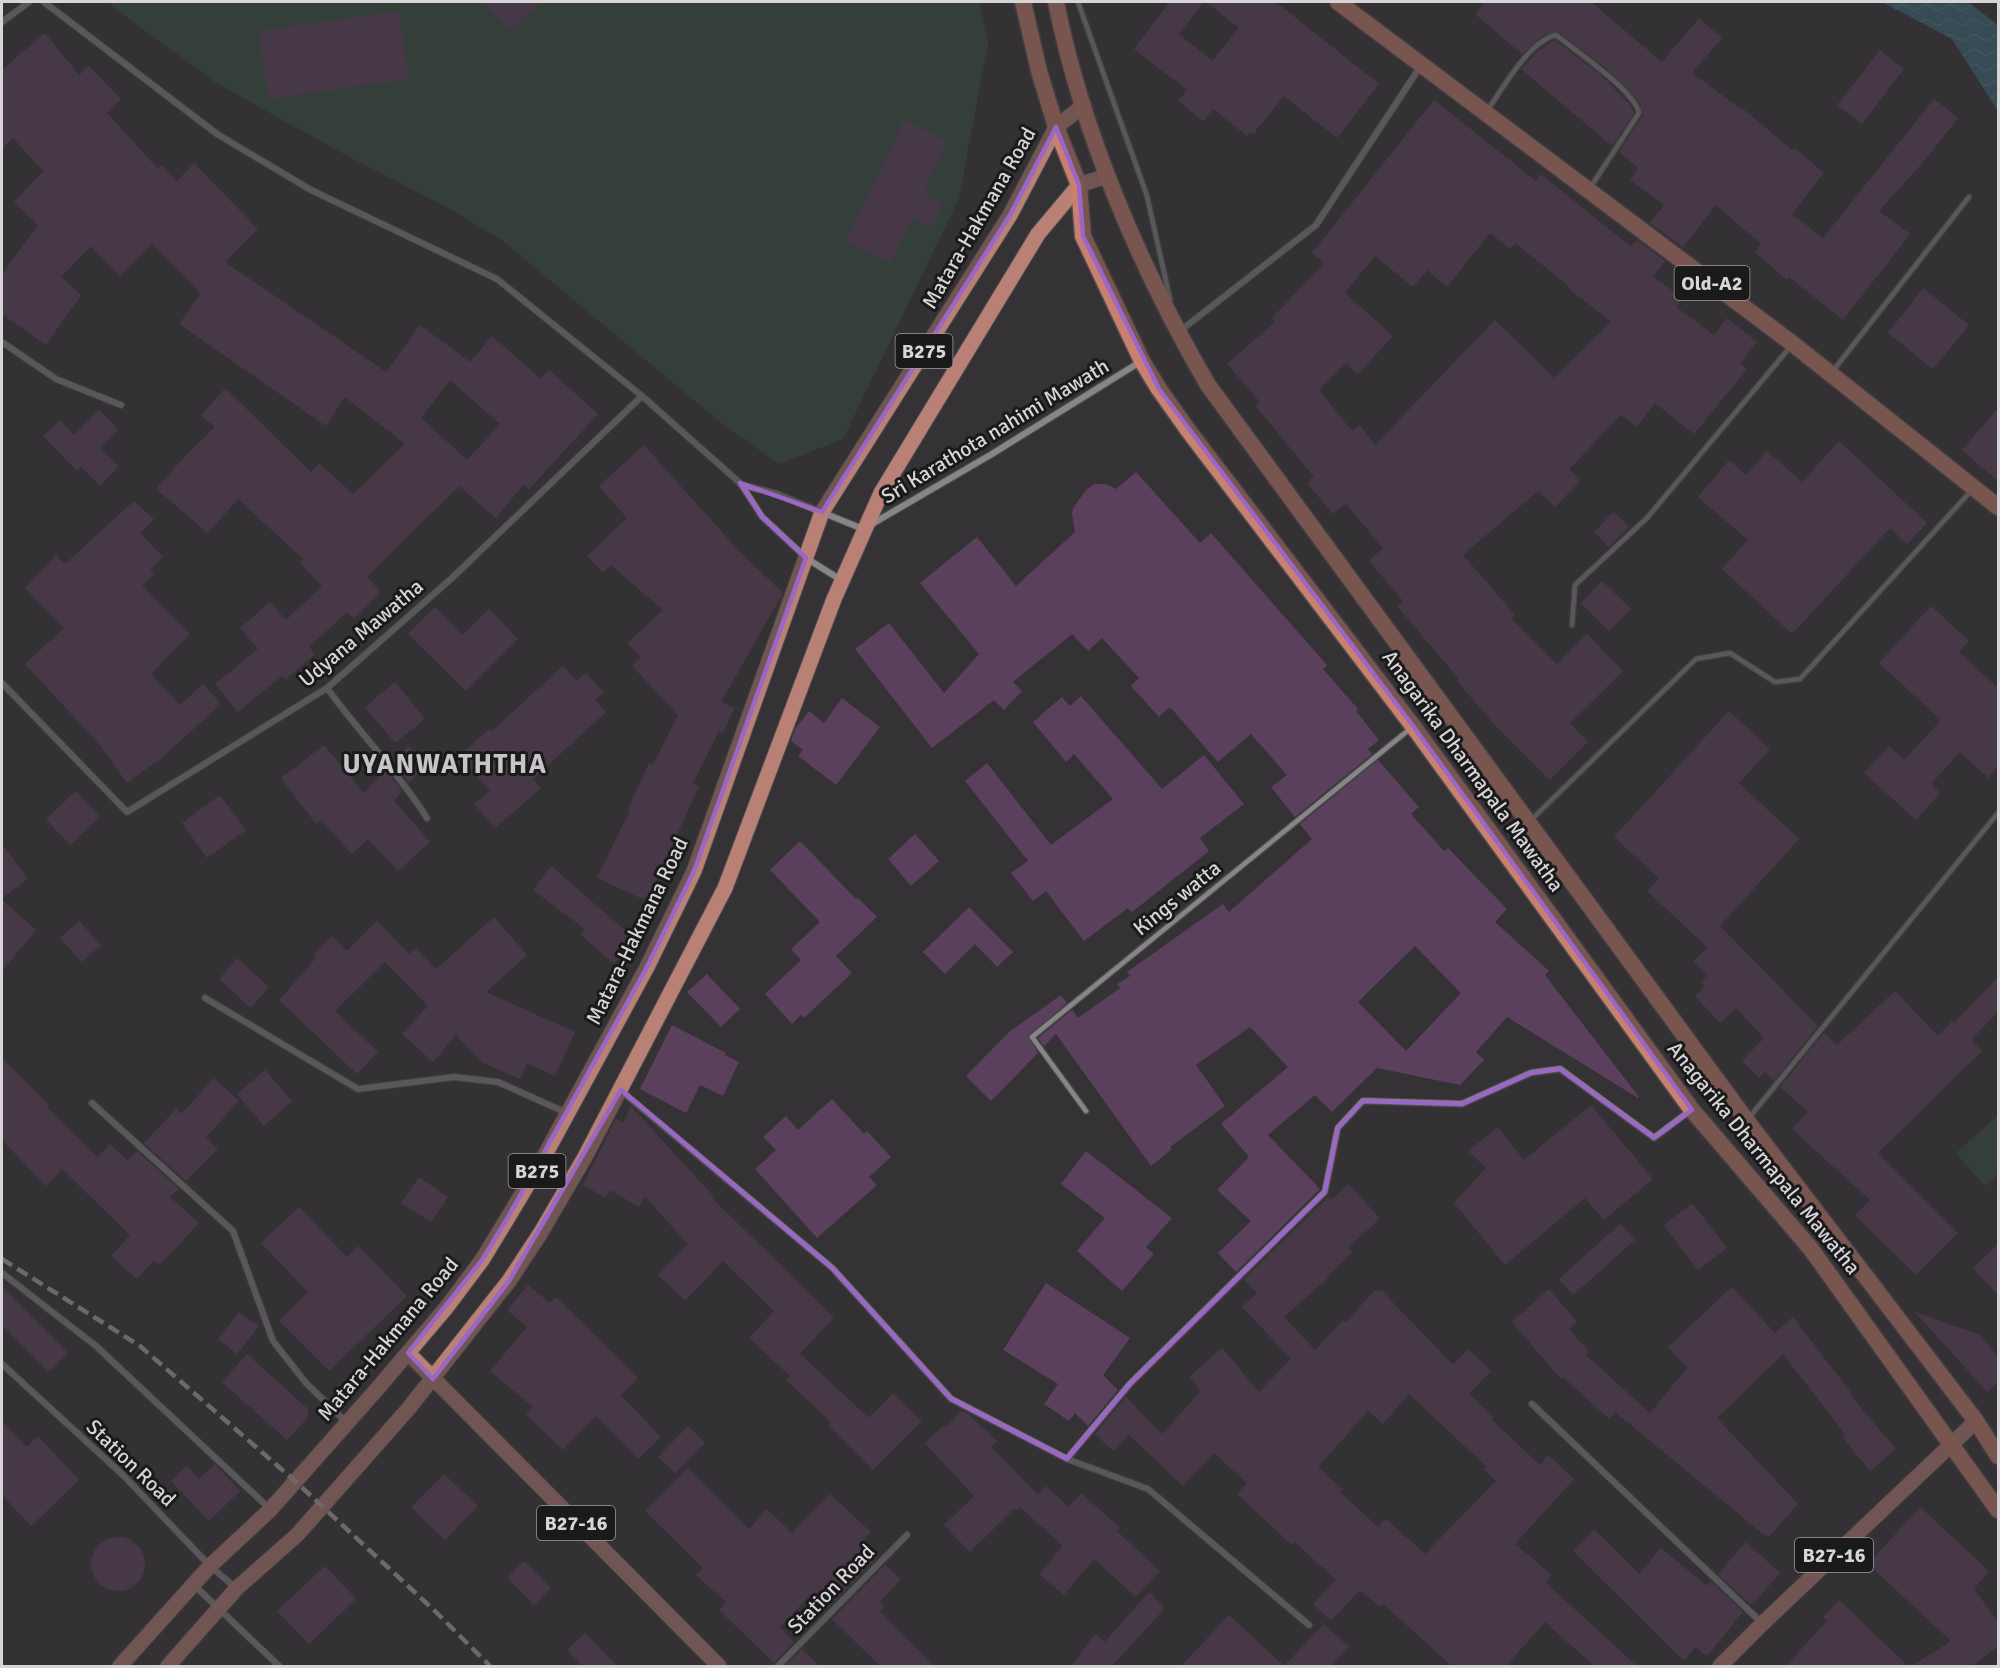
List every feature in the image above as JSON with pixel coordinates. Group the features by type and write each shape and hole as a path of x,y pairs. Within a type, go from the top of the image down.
{"highway":[{"name":"Anagarika Dharmapala Mawatha","path":"1023,2 1039,71 1056,128 1079,185 1083,236 1142,361 1159,389 1413,726 1692,1110 1811,1249 1998,1510"},
{"name":"Anagarika Dharmapala Mawatha","path":"1056,2 1063,37 1083,106 1107,176 1177,333 1208,385 1746,1121 1976,1421 1998,1456"},
{"name":"Old-A2","path":"1338,2 1793,344 1998,507"}],"main road":[{"path":"1056,128 1083,106"},
{"name":"Matara-Hakmana Road","path":"120,1666 210,1566 270,1510 408,1353 482,1260 540,1164 647,967 694,872 822,512 1010,215 1056,128"},
{"path":"1079,185 1107,176"},
{"name":"B275","path":"168,1666 237,1588 297,1534 433,1379 515,1272 585,1157 725,888 842,580 881,492 1038,234 1079,185"},
{"path":"408,1353 433,1379"},
{"name":"B27-16","path":"433,1379 719,1666"},
{"path":"1951,1444 1976,1421"},
{"name":"B27-16","path":"1720,1666 1762,1623 1951,1444"}],"street":[{"path":"2,22 29,2"},
{"path":"44,2 217,134 311,190 497,279 642,396 740,483 762,517 806,558 842,580"},
{"path":"1177,333 1316,225 1422,64"},
{"path":"2,342 56,379 121,405"},
{"name":"Sri Karathota nahimi Mawath","path":"864,529 992,454 1142,361"},
{"name":"Udyana Mawatha","path":"2,683 127,812 327,688 452,578 642,396"},
{"path":"740,483 777,494 864,529"},
{"path":"327,688 349,719 415,798 427,818"},
{"path":"205,998 358,1089 454,1077 498,1082 567,1113"},
{"path":"1067,1459 1130,1384 1325,1192 1338,1128 1363,1101 1462,1104 1531,1073 1560,1069 1654,1138 1692,1110"},
{"path":"621,1090 832,1268 951,1399 1067,1459 1148,1489 1309,1625"},
{"path":"92,1103 233,1231 273,1341 306,1383 346,1422"},
{"path":"2,1273 96,1346 270,1510"},
{"name":"Station Road","path":"2,1364 123,1475 210,1566 237,1588"},
{"path":"1532,1404 1762,1623"},
{"name":"Station Road","path":"778,1666 907,1535"},
{"path":"193,1584 279,1666"}],"lane":[{"path":"1078,2 1147,195 1177,333"},
{"path":"1486,112 1530,52 1548,37 1556,35 1628,92 1638,105 1639,113 1589,190"},
{"path":"1830,374 1969,196"},
{"path":"1572,625 1575,585 1647,518 1793,344"},
{"path":"1529,822 1696,659 1730,653 1775,682 1800,679 1974,489"},
{"name":"Kings watta","path":"1086,1111 1032,1037 1413,726"},
{"path":"1746,1121 1998,813"}],"highlighted area":[{"path":"1056,127 1079,185 1083,236 1159,389 1413,726 1692,1110 1654,1138 1560,1069 1531,1073 1462,1104 1363,1101 1338,1128 1325,1192 1130,1384 1067,1459 951,1399 832,1268 621,1090 509,1281 433,1379 408,1353 482,1260 647,967 694,871 806,558 762,517 740,483 822,512 1010,215"}],"green space":[{"path":"108,2 980,2 988,43 959,198 843,439 779,464 724,425 502,240 452,210 342,153 218,84"},
{"path":"1998,1115 1998,1173 1985,1186 1956,1153"}],"water":[{"path":"1882,2 1968,2 1998,25 1998,111 1952,39"}],"building":[{"path":"482,2 542,2 510,31"},
{"path":"1170,2 1203,2 1179,34 1212,61 1239,28 1206,2 1276,2 1379,84 1337,138 1284,96 1253,134 1250,132 1247,136 1213,109 1203,121 1178,101 1187,90 1134,49"},
{"path":"1485,2 1591,2 1662,62 1699,18 1722,38 1692,73 1742,108 1792,150 1794,147 1824,173 1792,214 1823,238 1934,99 1958,118 1925,160 1879,211 1910,234 1843,320 1789,277 1787,280 1755,252 1761,244 1716,205 1683,247 1650,223 1664,205 1630,180 1638,168 1619,152 1643,115 1639,101 1606,68 1557,31 1544,35 1522,54 1475,14"},
{"path":"399,11 409,79 268,99 259,31"},
{"path":"45,33 79,75 89,66 121,99 107,113 158,169 161,165 177,181 194,163 258,229 225,262 386,372 420,325 470,362 492,336 541,379 549,370 598,414 529,489 524,484 496,518 459,486 367,577 381,592 354,619 347,612 309,647 315,654 285,680 282,676 238,712 215,684 258,649 240,628 270,602 286,620 322,586 299,562 303,559 238,499 208,533 156,489 215,427 201,416 225,388 311,472 319,463 353,494 405,444 345,397 326,426 179,324 201,294 152,244 120,276 91,246 61,277 81,295 46,345 2,314 2,274 38,225 14,202 43,171 13,138 2,149 2,70","holes":["450,380 500,424 467,460 421,418"]},
{"path":"1555,40 1601,75 1631,106 1634,113 1612,146 1521,69 1539,50"},
{"path":"1880,50 1904,69 1862,124 1837,105"},
{"path":"1434,100 1536,181 1541,174 1631,247 1637,240 1665,261 1653,276 1682,298 1676,307 1714,335 1727,318 1757,342 1740,363 1747,369 1694,434 1655,403 1637,427 1621,415 1569,469 1581,480 1555,507 1538,491 1463,555 1515,615 1511,618 1557,664 1587,634 1623,671 1570,723 1588,742 1550,780 1494,724 1397,606 1403,601 1369,561 1383,548 1346,504 1333,514 1307,483 1314,477 1255,405 1260,402 1227,364 1275,322 1272,318 1324,263 1312,253","holes":["1490,233 1510,249 1515,243 1611,322 1554,378 1495,320 1375,445 1360,425 1352,431 1319,390 1346,363 1358,374 1393,336 1345,293 1375,256 1413,287 1427,270 1447,287"]},
{"path":"904,120 948,142 923,194 943,204 931,227 912,218 890,263 845,242"},
{"path":"1923,288 1969,325 1933,369 1888,333"},
{"path":"1998,408 1998,481 1962,450"},
{"path":"99,410 119,430 100,448 119,466 100,486 81,467 77,471 43,436 60,420 74,435"},
{"path":"1839,441 1927,523 1907,544 1890,528 1792,634 1722,569 1748,540 1698,497 1729,460 1746,475 1767,451 1802,482"},
{"path":"644,445 737,549 783,593 721,702 734,708 723,733 719,731 693,783 699,786 647,901 597,878 630,810 628,809 649,763 653,765 678,715 632,666 641,658 627,643 663,610 611,565 603,573 587,556 627,518 599,486"},
{"path":"1136,472 1200,543 1211,533 1327,665 1323,669 1358,709 1356,711 1379,740 1368,749 1372,754 1295,817 1271,787 1287,775 1251,734 1218,762 1170,707 1159,717 1131,686 1139,678 1102,638 1088,651 1072,634 1013,682 1022,691 1004,710 994,700 932,748 855,649 889,623 944,693 979,654 920,583 977,537 1016,586 1075,532 1073,508 1086,490 1094,484 1106,484 1116,489"},
{"path":"134,501 154,519 140,533 163,557 150,570 154,574 142,585 190,634 151,674 180,705 203,684 221,704 165,755 127,783 98,743 25,664 64,628 25,588 56,555 65,564"},
{"path":"1613,512 1629,526 1609,547 1594,532"},
{"path":"1602,581 1631,609 1609,631 1581,603"},
{"path":"1931,606 1969,641 1959,652 1998,688 1998,766 1988,778 1960,752 1931,784 1940,793 1916,820 1864,773 1889,746 1904,760 1941,720 1879,663"},
{"path":"435,607 463,635 489,609 518,639 466,691 408,634"},
{"path":"563,666 577,681 586,673 604,693 595,700 606,712 533,779 541,788 495,828 474,804 490,791 459,755 490,729 492,731"},
{"path":"395,682 425,719 395,743 365,707"},
{"path":"1081,696 1162,789 1204,755 1244,804 1200,838 1209,851 1132,912 1128,908 1084,941 1046,891 1033,901 1011,873 1028,861 965,781 987,763 1051,845 1113,799 1074,754 1066,762 1033,722 1062,697 1070,706"},
{"path":"842,698 880,727 836,785 798,756 803,750 791,741 795,729 809,711 824,723"},
{"path":"1729,711 1770,749 1739,783 1799,839 1720,926 1818,1026 1774,1081 1765,1072 1759,1078 1742,1061 1764,1038 1736,1008 1720,1023 1695,996 1705,986 1701,981 1707,976 1693,961 1708,948 1647,891 1659,878 1614,837"},
{"path":"324,745 364,793 386,770 402,791 394,801 430,842 398,871 368,839 352,854 321,820 316,824 281,778"},
{"path":"408,746 427,763 409,783 393,762"},
{"path":"1378,760 1419,807 1411,814 1444,851 1448,848 1507,909 1495,922 1549,971 1545,975 1639,1097 1507,1017 1476,1052 1484,1060 1460,1085 1377,1068 1332,1112 1315,1095 1268,1135 1320,1189 1236,1272 1218,1253 1251,1221 1217,1190 1249,1157 1221,1124 1288,1067 1250,1027 1196,1065 1225,1106 1170,1147 1172,1149 1151,1166 1056,1034 1044,1046 1038,1038 1072,1010 1078,1018 1120,988 1117,984 1130,976 1127,972 1223,904 1229,912 1312,839 1300,824","holes":["1415,946 1461,993 1406,1051 1358,1002"]},
{"path":"76,791 100,817 70,845 46,819"},
{"path":"220,795 246,830 207,858 182,823"},
{"path":"915,834 939,861 911,886 888,859"},
{"path":"800,841 856,899 858,898 877,917 836,956 852,973 804,1018 801,1015 792,1024 765,994 801,960 791,949 820,922 770,870"},
{"path":"2,844 28,879 2,898"},
{"path":"551,866 635,939 614,964 580,934 585,929 533,890"},
{"path":"2,900 36,930 2,971"},
{"path":"969,907 1013,952 997,967 975,944 945,974 923,952"},
{"path":"494,917 527,955 486,992 575,1032 555,1076 527,1063 520,1079 483,1063 456,1035 433,1062 402,1034 428,1006 385,962 335,1011 378,1052 357,1074 279,1000 316,958 313,955 332,936 347,951 377,921 409,954 415,948 436,969"},
{"path":"79,921 101,945 82,962 60,938"},
{"path":"237,958 269,987 251,1008 219,979"},
{"path":"707,974 740,1009 721,1027 687,992"},
{"path":"1998,977 1998,1012 1971,1040 1982,1051 1878,1153 1958,1233 1916,1275 1855,1215 1870,1200 1792,1129 1808,1112 1780,1087 1824,1033 1837,1045 1895,991 1938,1036 1952,1021 1954,1023"},
{"path":"1061,995 1067,1003 1028,1036 1038,1053 991,1101 966,1076 1009,1032"},
{"path":"672,1025 739,1062 723,1096 700,1085 686,1113 640,1089"},
{"path":"2,1058 49,1105 47,1108 98,1157 110,1144 128,1161 137,1151 179,1189 170,1197 199,1223 160,1265 154,1260 137,1279 111,1256 130,1235 62,1169 46,1186 2,1140"},
{"path":"265,1070 292,1101 264,1126 237,1094"},
{"path":"214,1078 239,1101 206,1137 218,1149 186,1181 144,1143 176,1109 181,1114"},
{"path":"832,1099 864,1134 867,1131 891,1157 869,1177 877,1185 817,1238 755,1169 776,1150 763,1137 786,1116 798,1130"},
{"path":"1591,1105 1653,1179 1604,1220 1585,1198 1505,1265 1454,1203 1486,1168 1468,1151 1498,1127 1524,1160"},
{"path":"631,1106 714,1197 712,1198 834,1317 800,1354 869,1418 893,1393 922,1421 873,1470 828,1425 831,1422 786,1380 790,1376 749,1338 774,1311 723,1261 685,1301 658,1275 688,1244 645,1197 639,1207 610,1190 606,1198 583,1185 616,1119 623,1123"},
{"path":"1086,1151 1172,1218 1146,1247 1154,1254 1122,1291 1077,1251 1105,1218 1061,1184"},
{"path":"419,1177 448,1197 431,1222 401,1203"},
{"path":"1348,1184 1380,1218 1348,1248 1352,1253 1328,1278 1284,1317 1315,1350 1343,1320 1346,1322 1374,1291 1382,1291 1453,1365 1468,1349 1491,1371 1469,1394 1493,1417 1491,1419 1540,1465 1548,1455 1574,1479 1515,1544 1552,1575 1546,1583 1637,1666 1594,1666 1545,1622 1506,1666 1452,1666 1383,1604 1380,1607 1360,1590 1331,1621 1313,1604 1336,1580 1295,1542 1292,1545 1237,1494 1247,1483 1214,1453 1183,1486 1129,1435 1113,1451 1095,1434 1126,1397 1162,1434 1201,1391 1189,1377 1222,1348 1259,1392 1291,1359 1242,1307 1257,1293 1244,1279 1328,1197 1331,1200","holes":["1409,1394 1487,1467 1484,1470 1496,1481 1425,1554 1386,1519 1378,1527 1340,1492 1343,1490 1318,1467 1368,1411 1383,1424"]},
{"path":"1692,1203 1727,1248 1698,1270 1664,1225"},
{"path":"299,1207 347,1257 358,1246 407,1296 329,1371 279,1321 308,1292 261,1243"},
{"path":"1620,1224 1635,1240 1573,1295 1559,1279"},
{"path":"1998,1244 1998,1295 1973,1268"},
{"path":"1046,1283 1130,1338 1103,1375 1118,1390 1088,1426 1075,1413 1069,1421 1044,1404 1058,1384 1003,1350"},
{"path":"528,1285 550,1303 556,1297 638,1378 621,1395 661,1437 638,1459 596,1416 563,1450 526,1414 533,1407 490,1371 527,1327 507,1310"},
{"path":"2,1287 68,1353 49,1372 2,1325"},
{"path":"1732,1287 1775,1333 1793,1317 1852,1394 1850,1395 1896,1449 1870,1471 1842,1437 1845,1434 1783,1354 1717,1418 1798,1504 1768,1538 1615,1412 1609,1419 1563,1377 1561,1379 1512,1322 1549,1289 1577,1322 1569,1329 1589,1352 1586,1355 1650,1413 1687,1368 1668,1347"},
{"path":"239,1312 259,1326 237,1354 218,1339"},
{"path":"1915,1312 1978,1334 1998,1356 1998,1382 1987,1392"},
{"path":"247,1354 308,1409 308,1417 287,1440 222,1382"},
{"path":"962,1411 997,1441 991,1447 1038,1495 1046,1486 1069,1507 1081,1493 1120,1528 1117,1531 1160,1571 1136,1597 1094,1559 1064,1595 1039,1574 1063,1546 1020,1507 1017,1510 1015,1508 970,1552 944,1525 974,1496 925,1443"},
{"path":"2,1421 27,1447 38,1436 79,1480 31,1526 2,1495"},
{"path":"688,1426 705,1443 675,1473 658,1457"},
{"path":"215,1464 240,1491 209,1521 171,1481 187,1466 199,1479"},
{"path":"688,1468 749,1529 767,1509 792,1533 830,1494 871,1532 862,1542 878,1557 824,1611 809,1596 780,1627 794,1642 774,1663 719,1610 726,1602 696,1575 703,1568 645,1511"},
{"path":"444,1474 478,1506 445,1540 411,1507"},
{"path":"1920,1507 1989,1571 1974,1589 1998,1622 1998,1646 1972,1666 1912,1666 1951,1641 1868,1564"},
{"path":"1594,1529 1639,1574 1661,1548 1707,1586 1711,1581 1743,1612 1707,1656 1695,1647 1684,1661 1573,1551"},
{"path":"118,1537 128,1539 137,1545 143,1554 145,1564 143,1574 137,1583 128,1589 118,1591 108,1589 99,1583 93,1574 91,1564 93,1554 99,1545 108,1539"},
{"path":"1746,1542 1780,1573 1753,1604 1752,1602 1750,1604 1718,1574"},
{"path":"524,1561 551,1588 534,1605 507,1578"},
{"path":"885,1565 901,1579 880,1602 885,1607 880,1611 934,1666 880,1666 832,1619"},
{"path":"325,1566 356,1599 309,1644 277,1611"},
{"path":"1149,1592 1165,1608 1112,1666 1071,1666 1095,1634 1105,1642"},
{"path":"1839,1600 1908,1666 1786,1666 1827,1621 1823,1617"},
{"path":"1229,1615 1284,1666 1181,1666"},
{"path":"1324,1624 1349,1647 1331,1666 1284,1666"},
{"path":"585,1633 617,1666 583,1666 567,1650"},
{"path":"802,1649 819,1666 785,1666"}],"railway":[{"path":"2,1259 140,1346 295,1481 436,1612 490,1666"}],"district":[{"name":"UYANWATHTHA","path":"445,764"}]}
